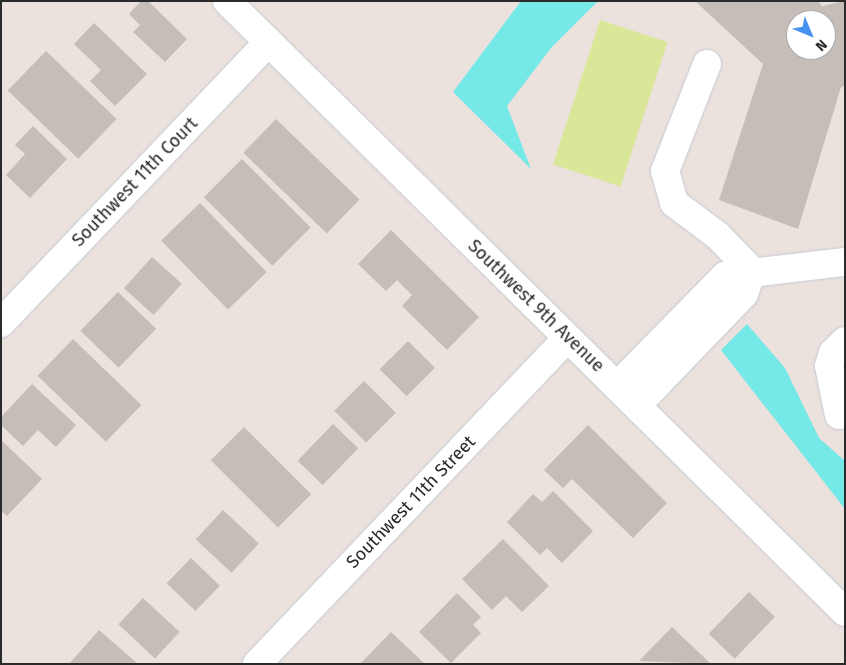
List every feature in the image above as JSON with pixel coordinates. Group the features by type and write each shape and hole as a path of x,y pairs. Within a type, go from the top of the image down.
{"street":[{"name":"Southwest 9th Avenue","path":"227,1 566,339 638,404 845,612"},
{"name":"Southwest 11th Court","path":"1,323 269,42"},
{"path":"707,64 665,171 674,203 718,235 752,270"},
{"path":"618,385 725,276 752,270 845,262"},
{"path":"638,404 744,294 752,270"},
{"name":"Southwest 11th Street","path":"257,664 566,339"},
{"path":"839,414 829,366 833,353 845,341"}],"green space":[{"path":"600,20 668,42 621,187 553,165"}],"water":[{"path":"521,1 598,1 551,48 507,106 531,169 453,92"},
{"path":"747,324 785,368 819,438 845,461 845,509 721,350"}],"building":[{"path":"141,1 148,1 187,39 165,62 133,32 140,25 129,14"},
{"path":"695,1 818,1 822,6 845,1 845,86 841,87 798,229 719,200 763,64"},
{"path":"94,23 147,74 115,106 90,81 101,70 74,44"},
{"path":"46,51 116,119 78,159 8,91"},
{"path":"276,119 359,200 327,233 243,153"},
{"path":"33,126 67,159 30,198 6,175 25,154 15,145"},
{"path":"242,159 311,228 272,266 204,197"},
{"path":"200,203 267,272 228,310 161,241"},
{"path":"391,230 479,317 447,350 402,306 412,295 397,280 386,291 358,264"},
{"path":"152,257 182,284 154,315 124,288"},
{"path":"118,292 156,329 119,368 80,331"},
{"path":"73,339 141,405 106,442 38,376"},
{"path":"408,341 435,368 407,396 380,369"},
{"path":"364,381 396,413 366,443 334,411"},
{"path":"32,384 76,425 56,447 38,430 23,446 1,425 1,417"},
{"path":"333,424 358,448 323,485 298,461"},
{"path":"588,425 667,503 633,538 572,479 563,488 544,470"},
{"path":"244,427 311,494 278,527 211,460"},
{"path":"1,440 42,479 7,516 1,510"},
{"path":"553,491 593,531 562,563 547,548 540,555 507,522 533,494 542,502"},
{"path":"223,510 259,543 232,573 196,539"},
{"path":"503,539 549,586 522,612 506,596 492,610 462,579"},
{"path":"191,558 220,586 195,611 167,583"},
{"path":"749,592 775,617 735,659 709,634"},
{"path":"457,593 481,617 473,625 481,633 451,663 419,632"},
{"path":"143,598 180,632 155,658 118,624"},
{"path":"672,627 711,664 639,661"},
{"path":"99,630 138,664 69,664"},
{"path":"391,632 425,664 360,664"}]}
